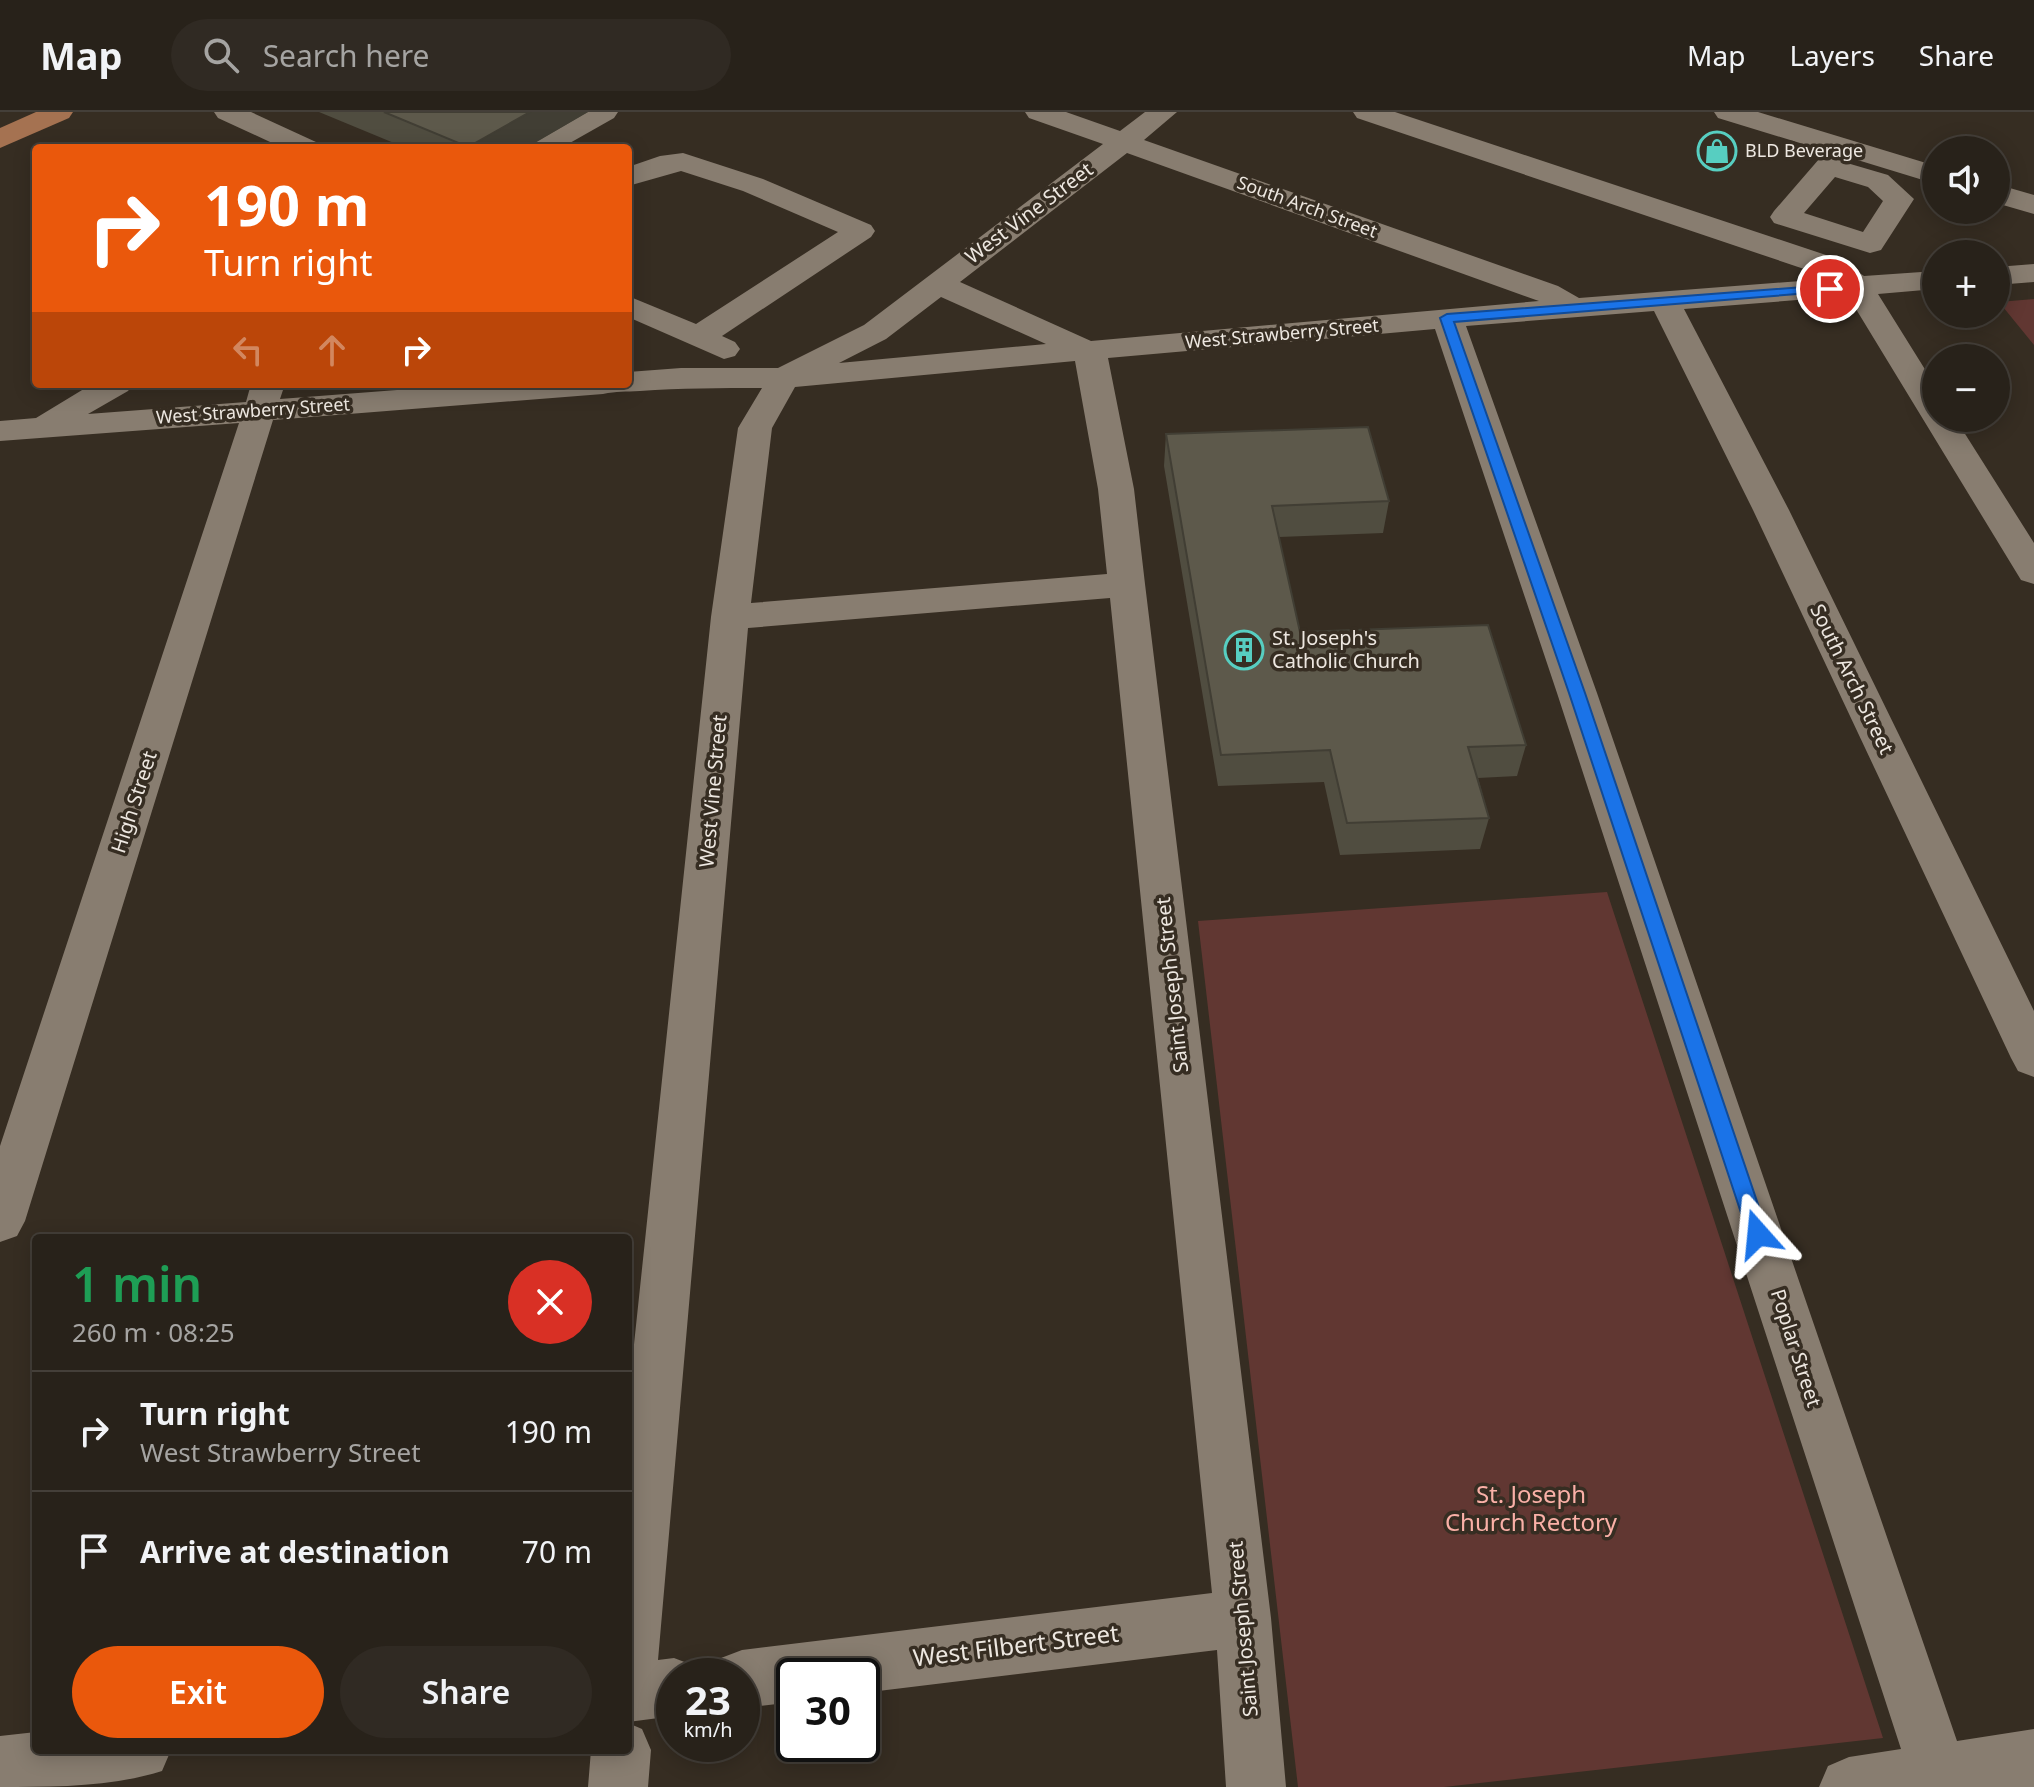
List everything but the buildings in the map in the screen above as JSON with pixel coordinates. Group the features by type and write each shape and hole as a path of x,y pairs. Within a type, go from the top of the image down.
{"main road":[{"path":"0,139 59,112"}],"street":[{"path":"228,112 297,144"},
{"path":"547,144 604,112"},
{"name":"South Arch Street","path":"1039,112 1547,293 1567,303 1569,309"},
{"name":"West Vine Street","path":"632,1633 730,617 755,428 784,378 875,332 1163,112"},
{"path":"1367,112 1830,267 1857,286 1922,392"},
{"path":"1728,112 1836,157 1922,172"},
{"path":"632,176 660,165 683,162 753,185 860,231 699,337"},
{"path":"2010,197 2034,205"},
{"path":"2010,275 2034,273"},
{"name":"West Strawberry Street","path":"632,382 681,378 784,378 1447,318 1922,281"},
{"path":"937,283 1090,352"},
{"name":"South Arch Street","path":"1665,302 1771,510 2034,1058"},
{"path":"632,307 784,378"},
{"name":"Poplar Street","path":"1447,318 1588,723 1941,1781"},
{"name":"Saint Joseph Street","path":"1090,352 1116,489 1127,584 1243,1618 1256,1787"},
{"path":"38,428 109,388"},
{"name":"West Strawberry Street","path":"0,431 264,397 499,388"},
{"name":"High Street","path":"0,1221 264,397"},
{"path":"1947,432 2034,572"},
{"path":"730,617 1127,584"},
{"name":"West Filbert Street","path":"760,1677 1243,1618"},
{"path":"632,1692 656,1689"},
{"path":"0,1766 106,1754"},
{"path":"618,1787 621,1754"},
{"path":"1849,1787 1941,1781 2034,1759"}],"green space":[{"path":"2034,299 2034,345 2010,316 2010,301"},
{"name":"St. Joseph Church Rectory","path":"1607,892 1883,1738 1444,1787 1298,1787 1198,921"}],"place":[{"name":"BLD Beverage","path":"1717,151"},
{"name":"St. Joseph's Catholic Church","path":"1244,650"}],"route":[{"path":"1758,1234 1577,693 1447,318 1830,289"}]}
